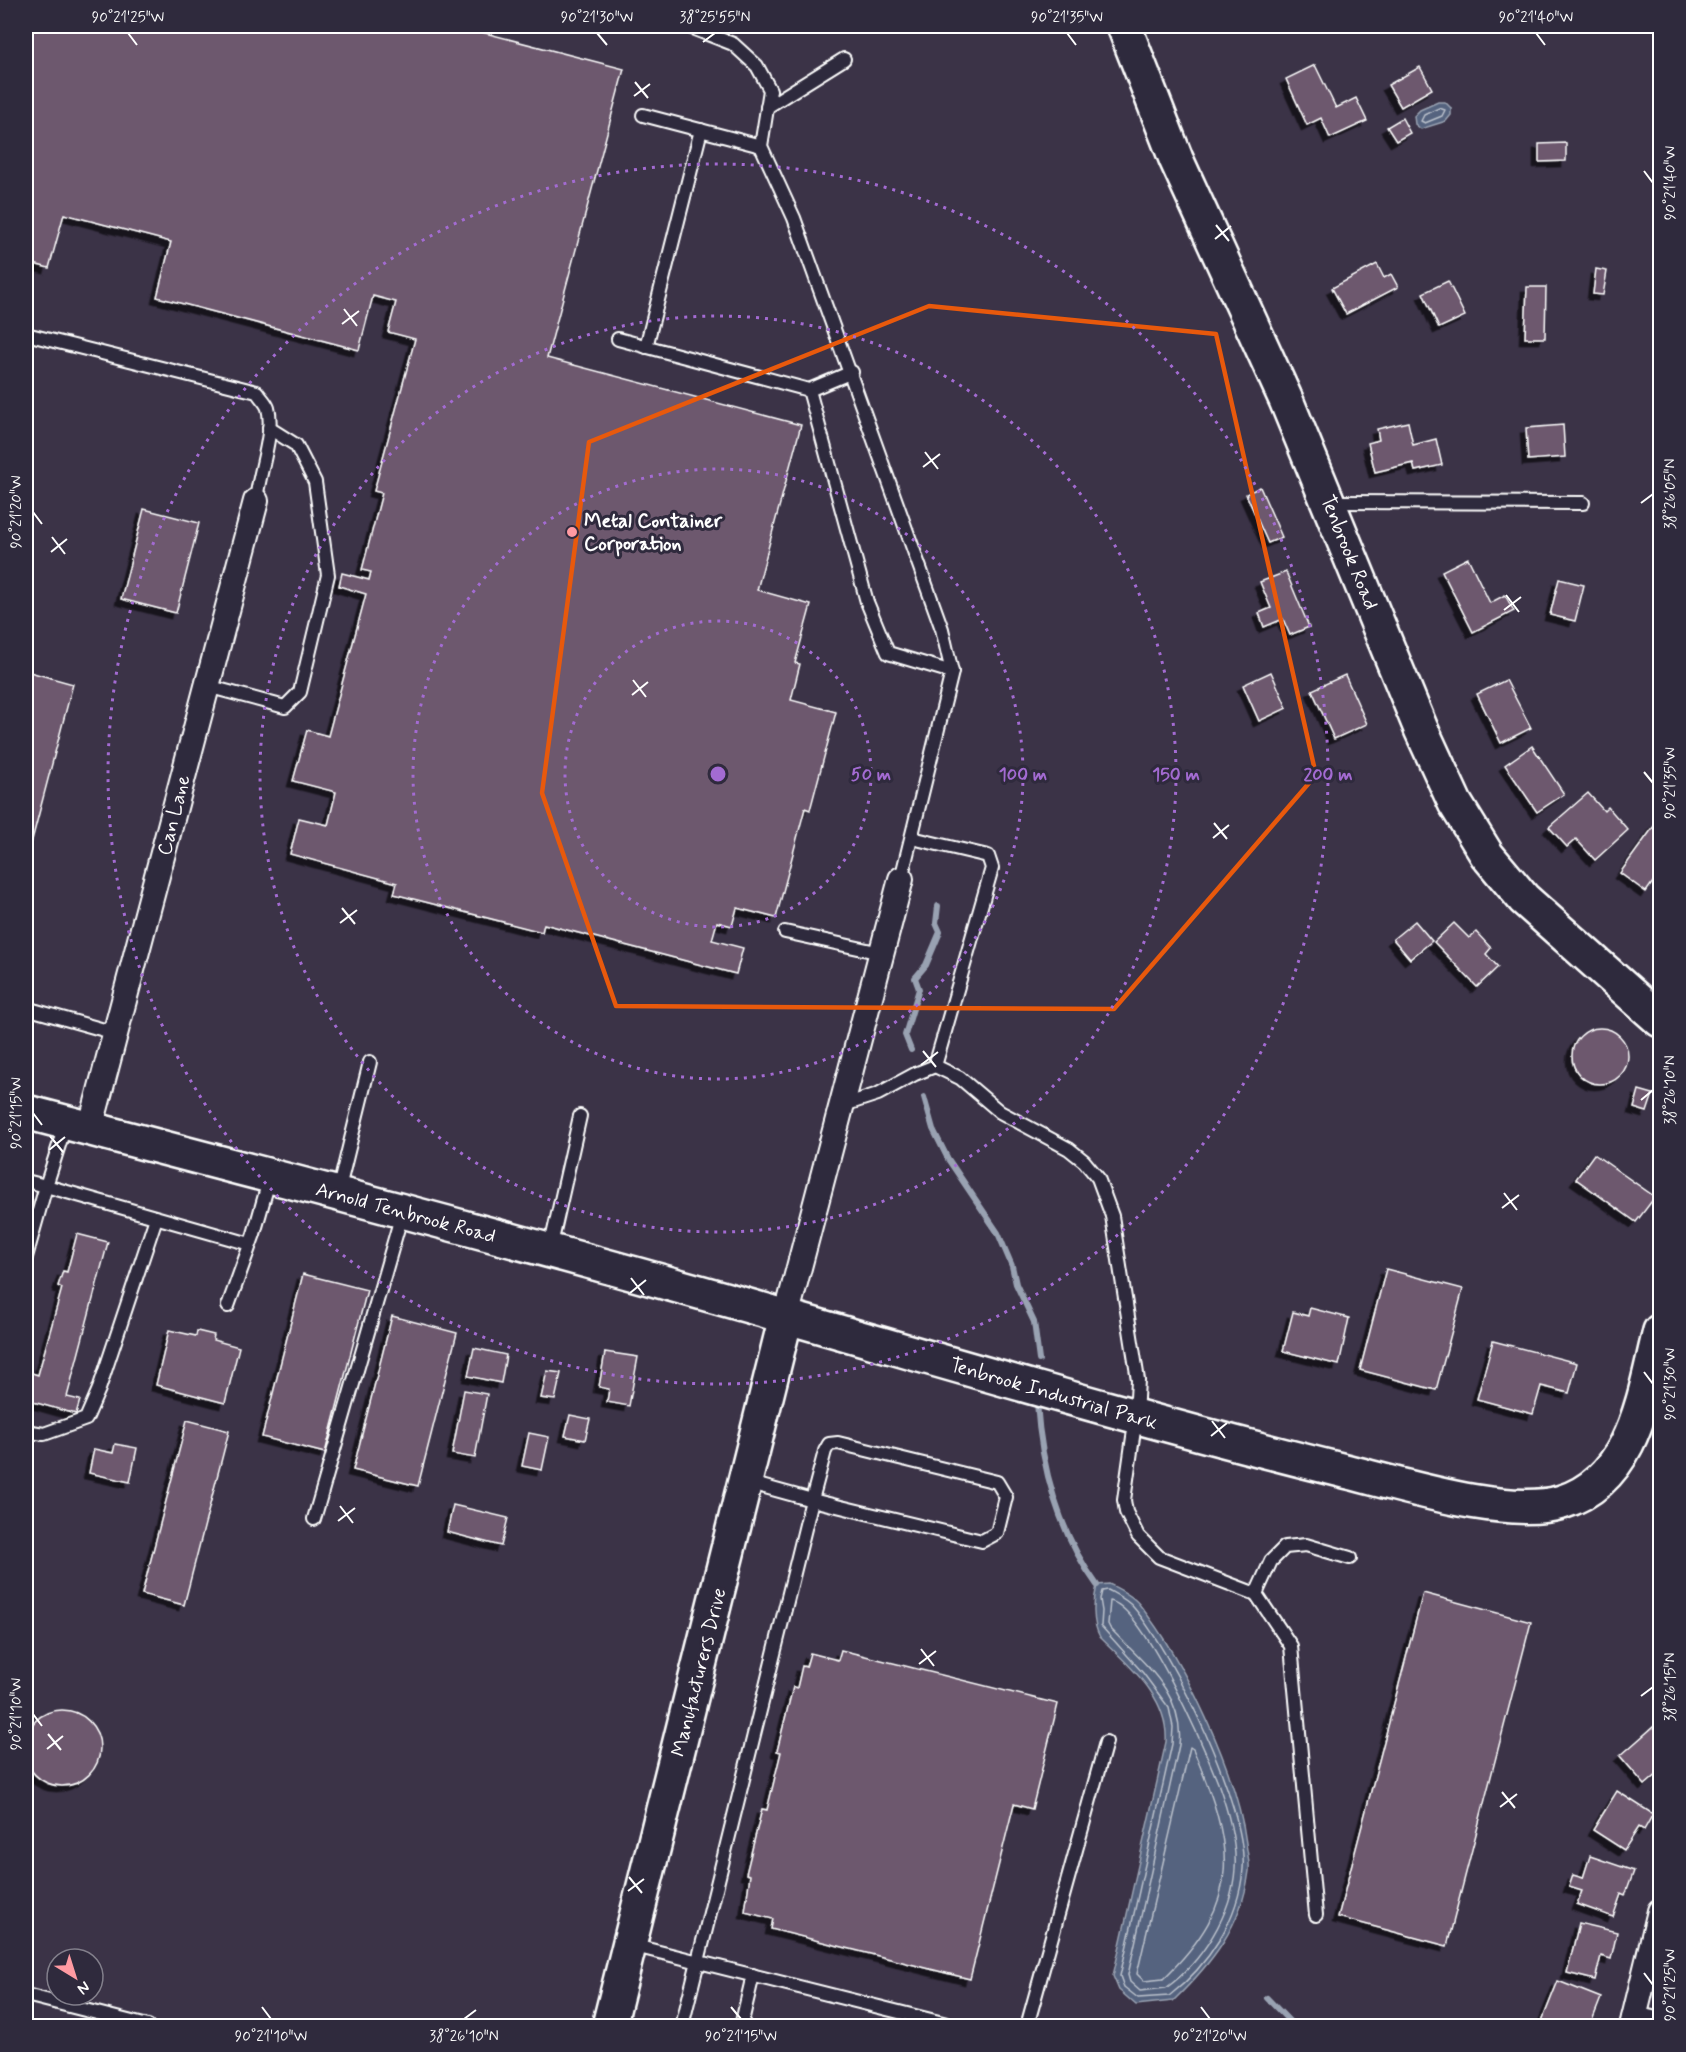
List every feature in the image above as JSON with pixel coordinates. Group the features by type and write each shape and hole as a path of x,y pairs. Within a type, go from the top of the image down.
{"street":[{"name":"Tenbrook Road","path":"1124,26 1176,159 1330,502 1437,766 1475,838 1524,899 1660,1020"},
{"name":"Can Lane","path":"79,1125 115,1033 256,501"},
{"path":"786,1317 900,879"},
{"name":"Arnold Tenbrook Road","path":"26,1112 338,1193 786,1317"},
{"name":"Tenbrook Industrial Park","path":"786,1317 1306,1462 1457,1497 1512,1506 1550,1505 1573,1498 1594,1486 1620,1458 1637,1418 1660,1331"},
{"name":"Manufacturers Drive","path":"609,2026 786,1317"},
{"path":"1660,1911 1633,2023 1660,2025"}],"lane":[{"path":"687,26 733,44 757,66 770,90 761,146 794,218 852,372 942,629 952,672 900,879"},
{"path":"767,107 844,59"},
{"path":"643,116 761,146"},
{"path":"646,347 701,130"},
{"path":"26,334 257,392 268,407 269,428 258,478 256,501"},
{"path":"618,339 809,390 852,372"},
{"path":"809,390 867,602 888,653 952,672"},
{"path":"207,686 285,707 300,692 328,575 315,482 296,445 269,428"},
{"path":"1330,502 1583,503"},
{"path":"912,838 988,856 992,868 935,1066"},
{"path":"785,932 881,953"},
{"path":"26,1008 115,1033"},
{"path":"338,1193 370,1062"},
{"path":"841,1106 878,1094 935,1066 960,1078 1000,1112 1069,1149 1084,1161 1098,1178 1112,1216 1138,1380 1136,1416 1124,1500 1126,1512 1147,1548 1165,1560 1256,1594 1291,1646 1316,1915"},
{"path":"549,1250 580,1116"},
{"path":"26,1257 46,1186 79,1125"},
{"path":"228,1306 271,1176"},
{"path":"26,1181 250,1244"},
{"path":"314,1519 402,1212"},
{"path":"26,1431 44,1434 86,1419 103,1378 156,1218"},
{"path":"682,2026 812,1500 829,1444 838,1443 997,1482 1006,1497 997,1533 982,1541 812,1500 746,1481"},
{"path":"1256,1594 1271,1561 1285,1546 1306,1545 1350,1558"},
{"path":"1027,2026 1106,1742"},
{"path":"630,1944 955,2026"},
{"path":"741,2026 753,1975"},
{"path":"26,1995 148,2026"}],"highlighted area":[{"path":"929,306 1216,334 1316,775 1114,1009 616,1006 542,793 589,442"}],"water":[{"path":"1438,102 1445,102 1451,108 1451,115 1446,121 1421,129 1415,124 1414,116 1420,110"},
{"path":"1109,1584 1129,1595 1139,1604 1156,1627 1190,1686 1206,1718 1232,1784 1241,1815 1248,1857 1249,1871 1245,1891 1232,1927 1212,1958 1173,2001 1136,2005 1119,1990 1113,1976 1166,1742 1161,1711 1154,1697 1134,1671 1100,1637 1097,1631 1094,1612 1097,1585"}],"building":[{"name":"Metal Container Corporation","path":"26,26 458,26 624,69 547,358 801,425 757,590 811,605 795,663 800,664 791,700 836,712 810,810 805,808 776,918 737,908 732,926 717,922 712,940 743,948 736,974 544,924 542,932 394,894 397,883 290,854 299,818 328,825 336,792 293,781 307,730 328,736 366,594 339,586 342,573 369,580 371,572 362,570 382,493 374,491 415,339 388,332 396,302 373,296 359,350 157,297 171,242 64,214 49,268 26,262"},
{"path":"1315,65 1336,108 1356,98 1367,121 1330,138 1321,118 1307,125 1286,79"},
{"path":"1420,67 1432,89 1401,107 1388,85"},
{"path":"1402,118 1410,133 1396,141 1387,127"},
{"path":"1566,143 1566,161 1539,162 1539,144"},
{"path":"1377,264 1384,278 1391,274 1398,287 1346,314 1332,288"},
{"path":"1596,269 1607,271 1603,295 1593,294"},
{"path":"1448,281 1465,316 1439,328 1423,293"},
{"path":"1527,287 1546,287 1545,338 1525,338"},
{"path":"1408,422 1413,445 1436,439 1442,465 1415,471 1413,463 1375,472 1368,443 1379,440 1377,429"},
{"path":"1563,425 1565,457 1528,460 1526,428"},
{"path":"1260,487 1282,537 1268,543 1246,494"},
{"path":"144,509 199,523 176,613 121,599"},
{"path":"1468,558 1490,603 1505,595 1514,611 1473,632 1442,571"},
{"path":"1286,572 1309,627 1290,635 1283,619 1264,627 1259,613 1271,608 1260,582"},
{"path":"1559,579 1584,585 1575,621 1550,615"},
{"path":"26,671 73,684 26,863"},
{"path":"1271,672 1287,708 1259,721 1243,685"},
{"path":"1345,675 1367,724 1334,739 1312,690"},
{"path":"1506,680 1531,728 1501,743 1477,694"},
{"path":"1532,746 1564,794 1537,812 1505,765"},
{"path":"1588,793 1604,811 1608,807 1628,830 1595,860 1576,839 1567,847 1549,827"},
{"path":"1657,822 1660,824 1660,872 1646,892 1620,873"},
{"path":"1415,921 1432,941 1410,959 1393,939"},
{"path":"1454,923 1469,938 1476,932 1491,948 1486,954 1498,967 1477,987 1434,942"},
{"path":"1600,1028 1611,1030 1620,1036 1626,1045 1628,1056 1626,1067 1620,1076 1611,1082 1600,1084 1589,1082 1580,1076 1574,1067 1572,1056 1574,1045 1580,1036 1589,1030"},
{"path":"1639,1090 1653,1094 1647,1112 1634,1108"},
{"path":"1594,1154 1655,1197 1636,1222 1576,1179"},
{"path":"77,1234 108,1242 67,1397 80,1400 76,1414 26,1400 26,1371 38,1375 62,1288 58,1286 63,1271 67,1272"},
{"path":"1386,1269 1463,1289 1436,1390 1360,1370"},
{"path":"303,1274 367,1290 325,1453 262,1437"},
{"path":"1310,1308 1349,1318 1339,1365 1283,1351 1293,1312 1308,1316"},
{"path":"392,1316 457,1333 418,1486 353,1470"},
{"path":"169,1330 196,1336 197,1331 214,1335 213,1340 239,1347 225,1403 156,1385"},
{"path":"1493,1341 1577,1363 1569,1393 1541,1386 1533,1414 1477,1399"},
{"path":"474,1348 506,1355 501,1383 468,1376"},
{"path":"605,1352 638,1357 629,1406 607,1402 609,1389 599,1387"},
{"path":"547,1371 561,1373 555,1400 541,1398"},
{"path":"464,1390 487,1394 475,1458 452,1454"},
{"path":"570,1415 590,1419 585,1440 565,1436"},
{"path":"187,1420 229,1431 184,1605 142,1594"},
{"path":"529,1433 549,1437 542,1470 522,1466"},
{"path":"115,1444 137,1448 130,1482 89,1473 94,1449 113,1453"},
{"path":"453,1505 508,1518 501,1546 447,1532"},
{"path":"1423,1593 1531,1622 1447,1946 1338,1917"},
{"path":"841,1650 1058,1704 1032,1809 1014,1804 970,1979 771,1929 773,1919 745,1912 750,1875 746,1874 762,1809 767,1810 781,1752 777,1751 793,1687 797,1688 802,1666 806,1667 810,1653 838,1660"},
{"path":"62,1710 77,1713 89,1721 97,1733 100,1748 97,1763 89,1775 77,1783 62,1786 47,1783 35,1775 27,1763 24,1748 27,1733 35,1721 47,1713"},
{"path":"1660,1721 1660,1772 1645,1785 1620,1756"},
{"path":"1617,1791 1653,1814 1644,1830 1639,1827 1624,1850 1593,1830"},
{"path":"1590,1856 1634,1871 1625,1896 1621,1894 1613,1917 1577,1904 1582,1891 1569,1887 1573,1875 1583,1878"},
{"path":"1579,1923 1617,1932 1611,1959 1601,1956 1595,1980 1567,1973"},
{"path":"1558,1981 1601,1998 1590,2026 1540,2026"}],"waterway":[{"path":"911,1050 905,1035 919,989 915,978 926,965 940,932 936,923 938,906"},
{"path":"924,1097 933,1129 948,1159 998,1233 1012,1266 1016,1284 1034,1322 1039,1360"},
{"path":"1037,1403 1043,1451 1054,1499 1072,1544 1097,1585"},
{"path":"1267,1998 1294,2026"}],"place":[{"name":"Metal Container Corporation","path":"572,532"}]}
